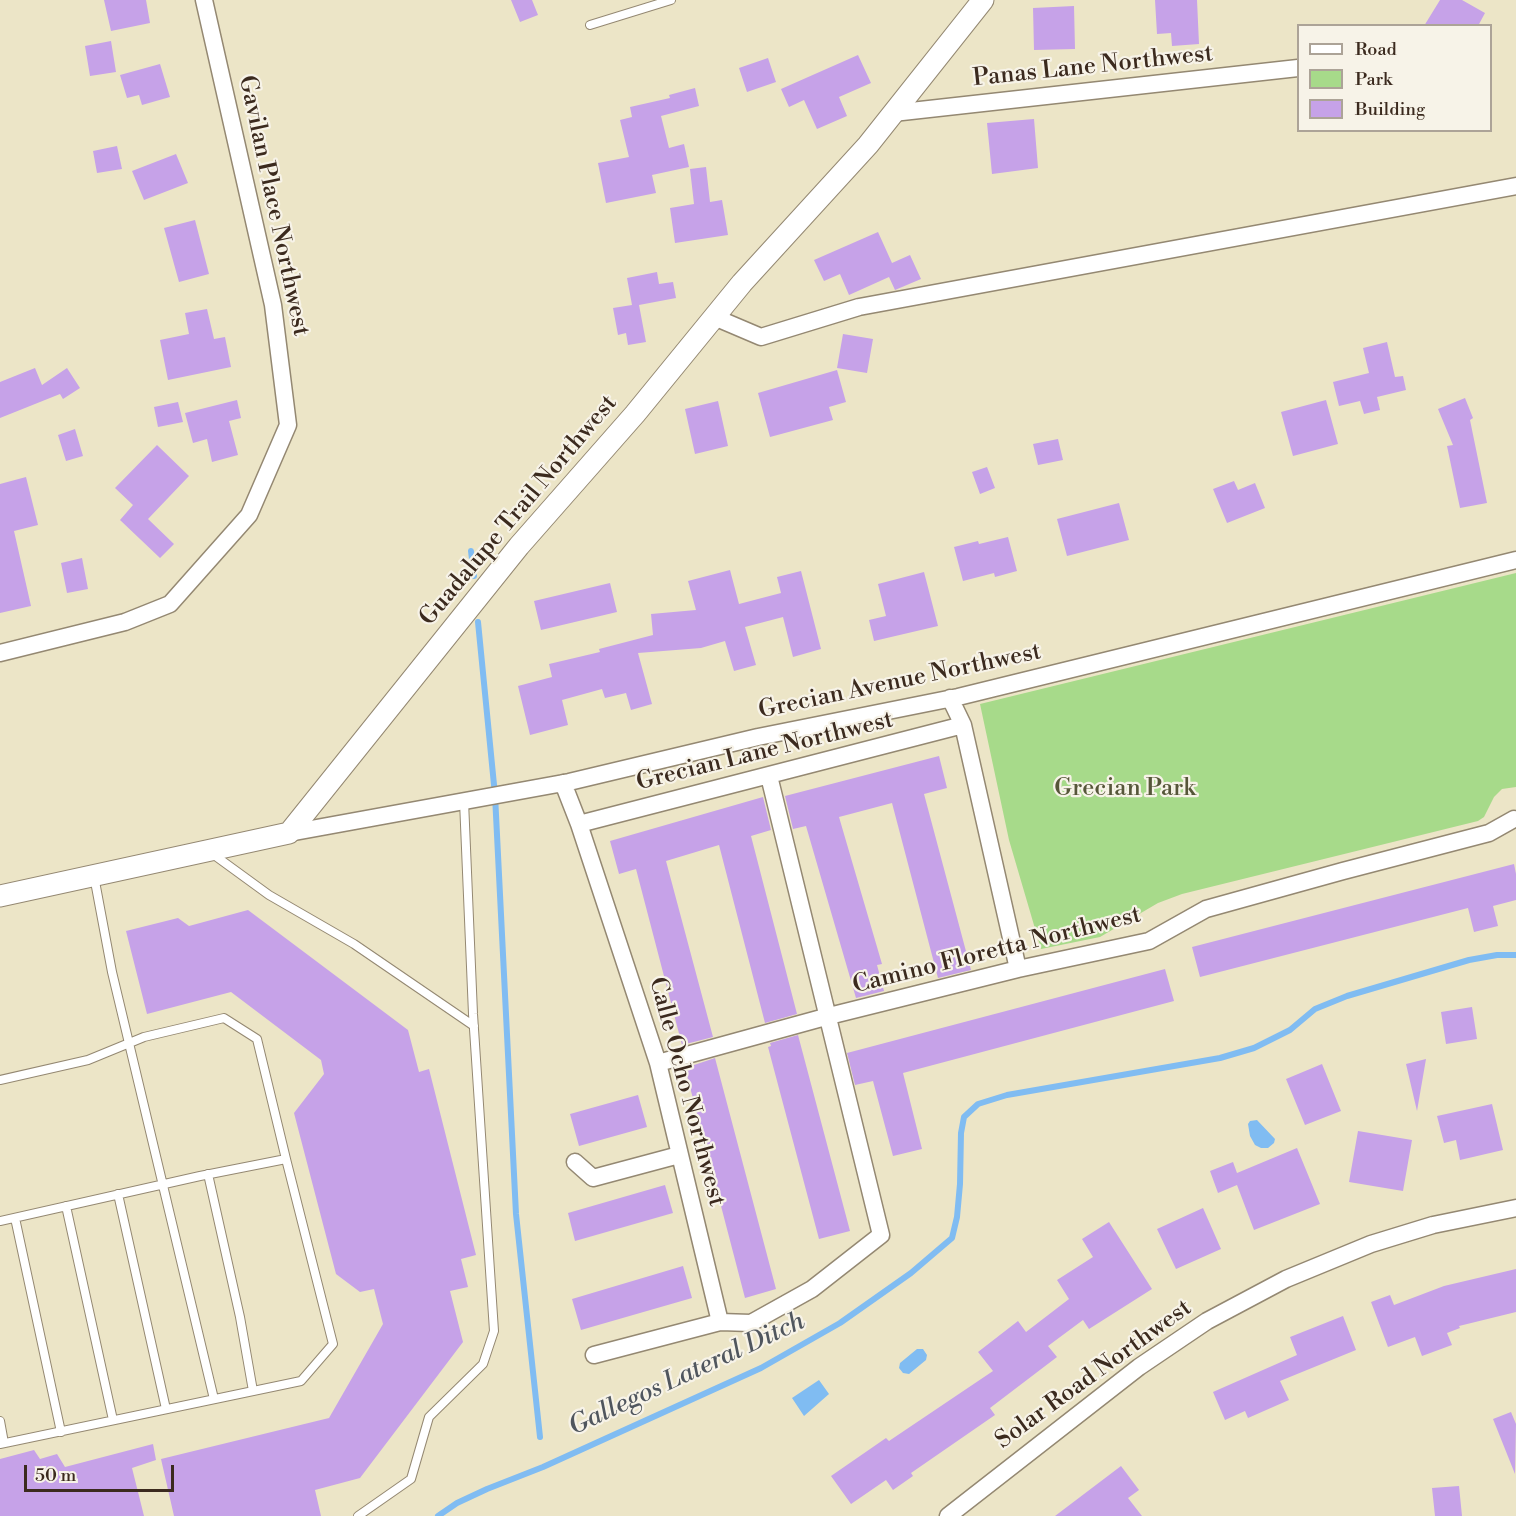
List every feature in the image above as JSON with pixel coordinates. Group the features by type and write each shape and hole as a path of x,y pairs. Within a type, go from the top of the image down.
{"street":[{"name":"Gavilan Place Northwest","path":"0,653 125,622 170,604 249,515 288,425 273,305 204,0"},
{"name":"Guadalupe Trail Northwest","path":"289,833 519,546 634,414 742,283 868,145 983,0"},
{"name":"Panas Lane Northwest","path":"893,113 1297,68"},
{"path":"714,317 761,337 859,307 1516,186"},
{"name":"Grecian Avenue Northwest","path":"289,833 563,783 758,737 950,698 1516,560"},
{"path":"950,698 963,725 1018,969"},
{"name":"Grecian Lane Northwest","path":"579,824 963,725"},
{"path":"594,1355 720,1322 751,1323 812,1289 881,1234 769,776"},
{"name":"Calle Ocho Northwest","path":"563,783 579,824 658,1064 720,1322"},
{"name":"Camino Floretta Northwest","path":"658,1064 829,1016 1018,969 1149,941 1206,909 1489,833 1514,819"},
{"path":"0,896 289,833"},
{"path":"575,1162 593,1178 679,1155"},
{"name":"Solar Road Northwest","path":"948,1516 1139,1367 1207,1321 1286,1279 1371,1244 1433,1225 1516,1208"}],"lane":[{"path":"590,25 671,0"},
{"path":"358,1516 411,1479 429,1417 483,1364 494,1331 474,1026 464,801"},
{"path":"207,850 269,895 354,944 474,1026"},
{"path":"94,875 112,972 213,1399"},
{"path":"0,1080 88,1060 144,1037 224,1018 257,1040 333,1344 301,1381 2,1444 0,1421"},
{"path":"0,1221 208,1174 286,1159"},
{"path":"208,1174 240,1317 253,1391"},
{"path":"118,1194 166,1409"},
{"path":"66,1206 113,1420"},
{"path":"15,1218 61,1432"}],"green space":[{"name":"Grecian Park","path":"1516,573 1516,787 1502,789 1494,797 1484,817 1478,821 1182,894 1158,903 1100,937 1041,949 1009,840 980,704"}],"water":[{"path":"1257,1120 1275,1139 1268,1148 1255,1145 1250,1136 1248,1124 1250,1121"},
{"path":"917,1349 923,1349 927,1355 926,1360 909,1374 903,1373 899,1368 900,1363"},
{"path":"819,1380 829,1394 804,1416 792,1398"}],"building":[{"path":"104,0 146,0 150,23 111,31"},
{"path":"511,0 532,0 538,15 520,22"},
{"path":"1155,0 1197,0 1199,44 1172,46 1171,33 1157,34"},
{"path":"1440,0 1462,0 1485,13 1479,24 1425,24"},
{"path":"1074,6 1075,49 1034,50 1033,8"},
{"path":"111,41 116,72 90,76 85,46"},
{"path":"858,55 871,83 839,97 847,116 817,129 804,100 789,107 781,89"},
{"path":"768,58 776,82 747,92 739,68"},
{"path":"160,64 170,97 142,105 139,95 127,98 120,75"},
{"path":"695,88 699,106 661,116 669,148 684,144 689,167 652,175 656,193 606,203 598,163 629,157 620,120 632,117 630,107 670,98 669,95"},
{"path":"1034,119 1038,168 992,174 987,123"},
{"path":"117,146 122,169 97,173 93,151"},
{"path":"176,154 188,183 144,200 132,171"},
{"path":"706,167 710,202 722,200 728,235 675,243 670,208 694,204 690,169"},
{"path":"195,220 209,274 179,282 164,228"},
{"path":"878,232 892,263 910,255 921,279 895,290 889,277 849,295 840,274 824,281 814,260"},
{"path":"657,272 659,284 673,282 676,298 639,305 646,342 628,345 626,333 618,335 613,308 632,305 627,278"},
{"path":"207,309 214,339 225,337 231,367 168,380 160,340 189,334 185,313"},
{"path":"843,334 873,339 867,373 837,368"},
{"path":"1387,342 1395,377 1403,376 1406,390 1377,397 1380,410 1364,414 1360,401 1339,406 1333,382 1369,373 1363,348"},
{"path":"35,368 42,385 67,368 80,388 63,399 60,394 0,418 0,382"},
{"path":"837,370 846,402 829,407 833,420 770,437 758,393"},
{"path":"1465,398 1473,418 1470,420 1487,503 1460,508 1447,446 1453,445 1438,409"},
{"path":"237,400 241,418 229,421 238,455 212,462 207,439 193,443 185,413"},
{"path":"1326,400 1338,444 1293,456 1281,412"},
{"path":"718,401 728,446 695,454 685,409"},
{"path":"178,402 183,422 158,427 154,407"},
{"path":"75,429 83,456 66,461 58,435"},
{"path":"1058,439 1063,460 1038,465 1033,444"},
{"path":"157,445 189,476 148,519 174,544 160,558 120,520 133,505 115,488"},
{"path":"987,467 995,488 980,494 972,472"},
{"path":"26,477 38,525 14,531 31,606 0,613 0,484"},
{"path":"1234,481 1238,490 1255,483 1265,508 1227,523 1213,489"},
{"path":"1119,503 1129,540 1067,556 1057,519"},
{"path":"1008,537 1017,571 995,577 994,573 963,581 954,547"},
{"path":"82,558 88,589 67,593 61,563"},
{"path":"730,570 739,604 781,593 777,577 801,571 821,649 793,657 783,617 745,627 756,665 734,671 725,641 701,648 638,653 652,704 631,710 626,693 605,698 602,689 562,700 568,725 530,735 518,686 552,677 549,664 600,652 599,649 653,635 651,614 696,610 688,581"},
{"path":"924,572 938,626 874,641 869,620 886,616 878,584"},
{"path":"610,583 617,612 541,630 534,601"},
{"path":"939,756 947,788 924,794 971,970 938,978 892,803 839,817 882,964 877,965 884,991 856,998 806,826 793,829 785,796"},
{"path":"763,797 771,830 751,836 797,1014 765,1023 719,845 666,861 713,1037 682,1045 636,869 619,874 610,841"},
{"path":"1514,864 1516,900 1493,906 1498,926 1474,932 1468,908 1200,977 1192,947"},
{"path":"248,910 408,1030 419,1072 429,1069 476,1255 461,1259 468,1287 450,1291 463,1342 360,1478 315,1490 321,1516 174,1516 161,1459 329,1418 383,1324 374,1289 360,1292 336,1274 294,1113 324,1074 321,1060 231,992 147,1014 126,931 178,918 189,926"},
{"path":"1165,969 1174,1001 903,1073 922,1149 893,1156 873,1081 855,1085 847,1053"},
{"path":"1472,1007 1477,1039 1446,1044 1441,1012"},
{"path":"798,1035 850,1231 819,1239 768,1047 771,1046 770,1043"},
{"path":"715,1058 776,1289 745,1298 685,1068"},
{"path":"1426,1059 1417,1111 1406,1064"},
{"path":"1322,1064 1341,1111 1305,1125 1286,1079"},
{"path":"638,1095 647,1127 579,1146 570,1114"},
{"path":"1492,1104 1503,1150 1460,1160 1456,1140 1444,1143 1437,1116"},
{"path":"1358,1131 1412,1140 1403,1191 1349,1182"},
{"path":"1297,1148 1320,1204 1254,1230 1237,1185 1218,1193 1210,1171 1233,1162 1237,1173"},
{"path":"665,1185 673,1213 575,1241 568,1213"},
{"path":"1203,1208 1221,1249 1176,1269 1157,1229"},
{"path":"1109,1222 1152,1289 1089,1329 1083,1320 1048,1346 1057,1357 990,1408 995,1415 911,1473 913,1476 893,1490 886,1480 851,1504 831,1476 886,1438 889,1441 993,1371 978,1352 1018,1321 1026,1332 1069,1299 1057,1280 1093,1257 1082,1239"},
{"path":"683,1266 692,1298 581,1330 572,1299"},
{"path":"1516,1269 1516,1312 1459,1326 1460,1328 1447,1333 1452,1345 1422,1356 1415,1337 1388,1347 1371,1302 1390,1295 1394,1305 1444,1286"},
{"path":"1343,1316 1356,1350 1280,1381 1289,1400 1248,1418 1245,1411 1225,1420 1213,1392 1297,1355 1290,1337"},
{"path":"1511,1412 1516,1424 1515,1474 1493,1419"},
{"path":"153,1444 156,1460 132,1468 144,1516 0,1516 0,1459 34,1450 40,1459 57,1454 65,1467"},
{"path":"1121,1466 1139,1490 1128,1498 1142,1516 1055,1516"},
{"path":"1459,1486 1462,1516 1435,1516 1432,1488"}],"waterway":[{"path":"471,551 474,576"},
{"path":"478,622 495,795 516,1214 540,1437"},
{"name":"Gallegos Lateral Ditch","path":"438,1516 457,1503 487,1489 543,1467 761,1368 840,1323 911,1273 952,1238 957,1217 961,1133 964,1117 978,1104 1007,1095 1220,1058 1254,1048 1290,1030 1315,1009 1347,996 1469,960 1497,955 1516,955"}]}
